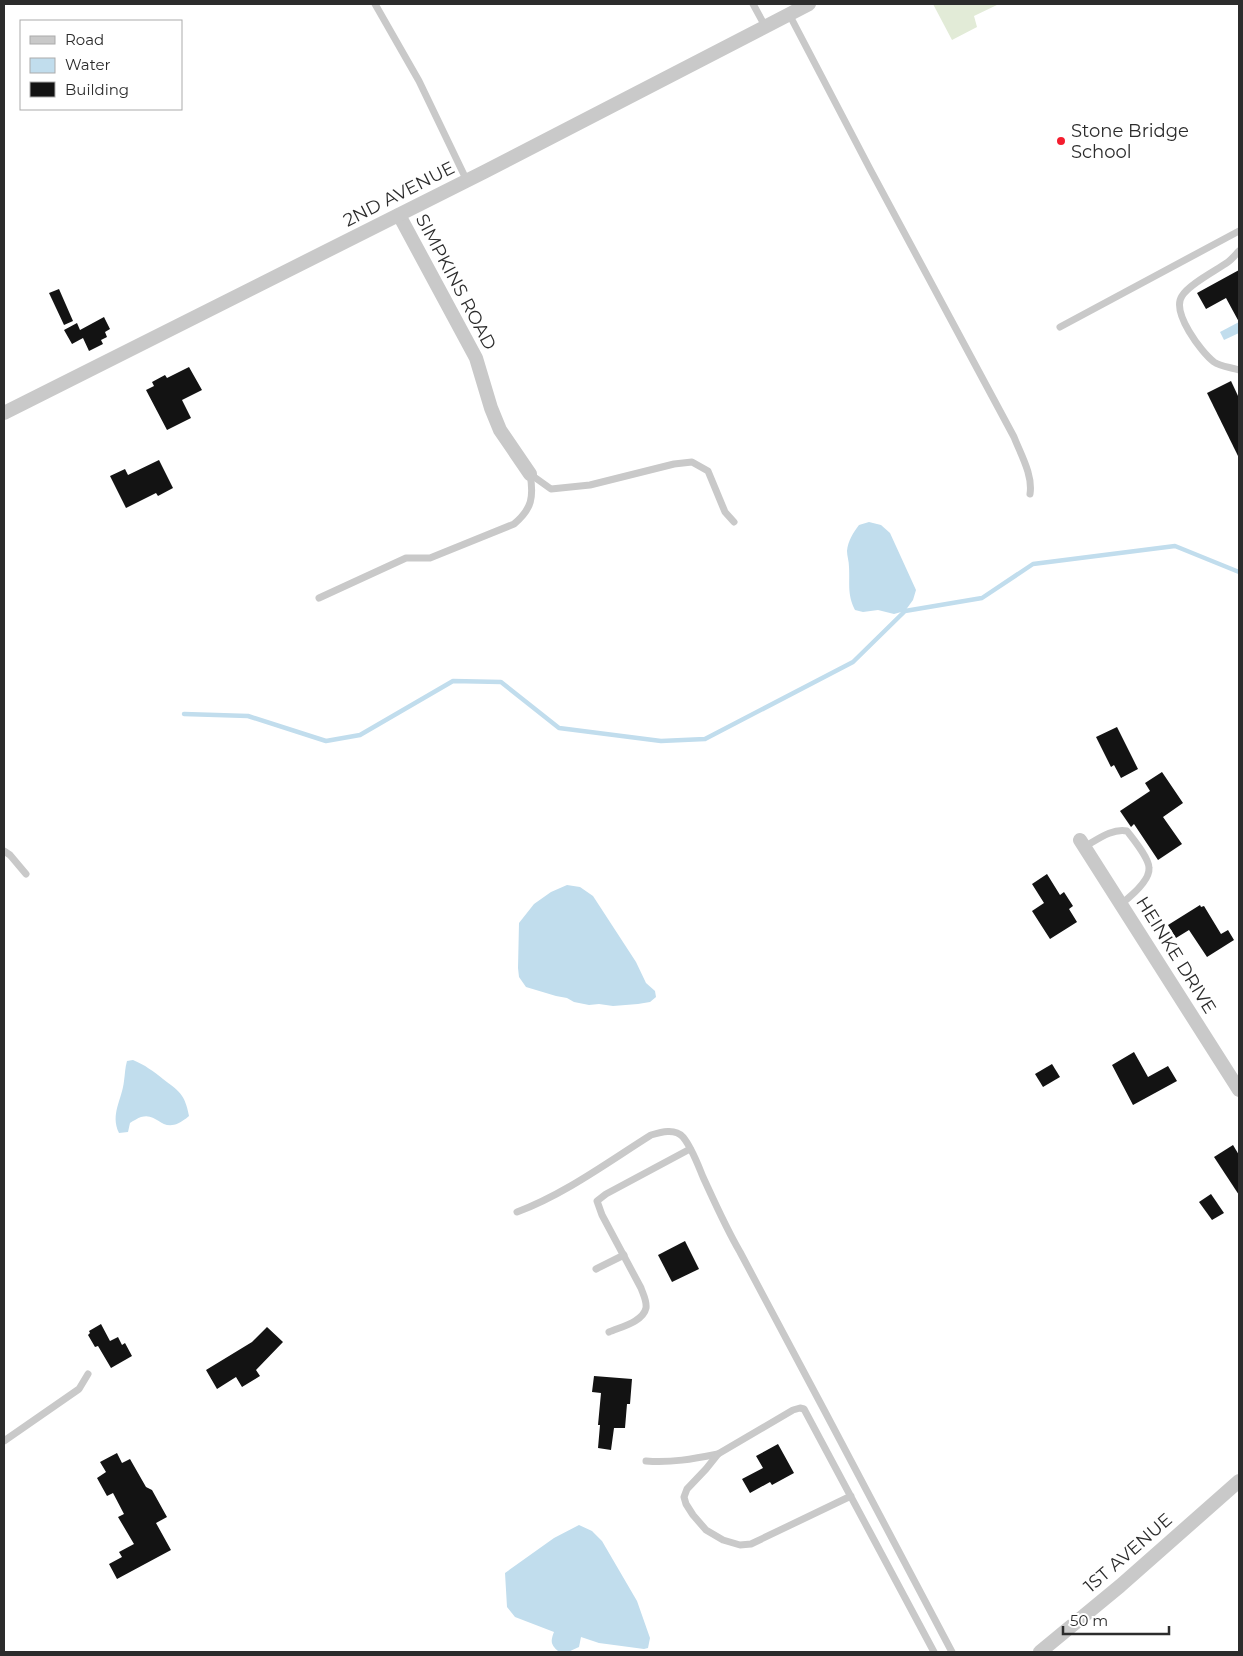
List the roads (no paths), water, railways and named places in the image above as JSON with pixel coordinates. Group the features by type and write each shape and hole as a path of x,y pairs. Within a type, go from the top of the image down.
{"street":[{"name":"2ND AVENUE","path":"4,413 399,215 809,4"},
{"name":"SIMPKINS ROAD","path":"399,215 476,358 490,408 500,430 530,474"},
{"name":"HEINKE DRIVE","path":"1082,844 1239,1090"},
{"name":"1ST AVENUE","path":"1040,1652 1120,1586 1239,1480"}],"lane":[{"path":"375,4 419,81 467,180"},
{"path":"753,4 765,26"},
{"path":"789,14 1014,437 1029,477 1031,485 1030,494"},
{"path":"1060,327 1239,231"},
{"path":"1239,251 1231,260 1192,287 1182,296 1178,305 1182,318 1204,351 1214,362 1239,370"},
{"path":"530,474 551,489 590,484 674,464 692,462 708,471 725,512 734,522"},
{"path":"319,598 406,558 430,558 514,524 526,515 531,500 530,474"},
{"path":"1082,844 1111,832 1127,831 1146,859 1149,868 1147,875 1136,891 1121,904"},
{"path":"4,851 10,855 26,874"},
{"path":"517,1212 560,1192 651,1135 675,1132 682,1136 736,1246 952,1652"},
{"path":"609,1332 635,1321 646,1308 641,1288 602,1216 597,1201 606,1194 690,1149"},
{"path":"596,1269 624,1256"},
{"path":"4,1441 79,1390 88,1374"},
{"path":"646,1461 678,1462 718,1454 793,1410 804,1409 934,1652"},
{"path":"718,1454 687,1489 684,1497 693,1515 706,1530 723,1540 740,1545 752,1544 851,1496"}],"water":[{"path":"1239,322 1239,333 1224,340 1220,332"},
{"path":"869,522 881,525 890,533 916,590 913,600 905,611 894,614 878,610 863,612 855,610 852,604 849,589 847,551 851,537 859,525"},
{"path":"567,885 580,887 593,896 636,962 646,983 655,991 656,997 650,1002 613,1006 589,1005 526,987 519,977 518,968 519,923 534,904 551,892"},
{"path":"133,1060 149,1068 177,1090 183,1098 189,1116 173,1125 167,1125 147,1116 141,1117 130,1123 128,1132 119,1133 116,1113 123,1088 127,1061"},
{"path":"579,1525 592,1531 602,1541 637,1601 650,1638 648,1648 599,1643 581,1637 579,1647 568,1652 559,1652 552,1643 554,1632 515,1617 507,1607 505,1573 554,1538"}],"waterway":[{"path":"184,714 248,716 326,741 360,735 453,681 501,682 559,728 661,741 705,739 853,662 905,611 982,598 1033,564 1175,546 1239,572"}],"place":[{"name":"Stone Bridge School","path":"1061,141"}]}
